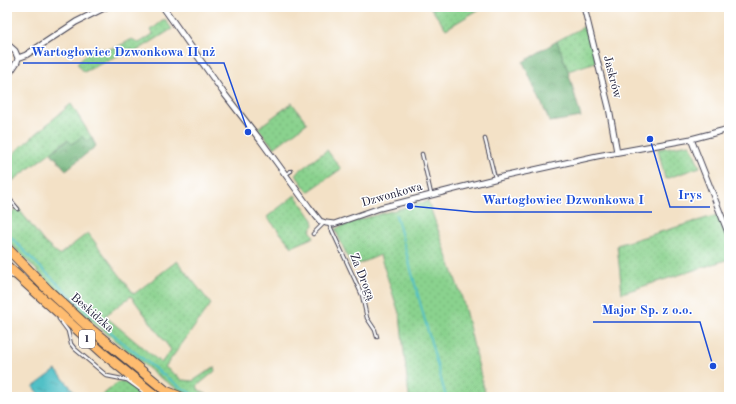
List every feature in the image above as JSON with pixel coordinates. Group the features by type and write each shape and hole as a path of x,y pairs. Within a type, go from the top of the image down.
{"highway":[{"name":"Beskidzka","path":"7,248 48,290 87,326 166,391 181,397"},
{"name":"Beskidzka","path":"7,266 104,354 156,397"}],"street":[{"path":"18,58 26,55 76,22 106,7"},
{"path":"163,7 219,86 317,217 327,223"},
{"name":"Jaskrów","path":"584,7 609,108 617,152"},
{"path":"7,44 15,51 18,58 7,77"},
{"name":"Dzwonkowa","path":"327,223 339,222 375,209 495,179 617,152 691,139 729,129"},
{"path":"691,139 729,235"}],"lane":[{"path":"485,139 495,179"},
{"path":"422,154 431,195"},
{"path":"286,175 291,171"},
{"path":"7,196 18,209"},
{"path":"313,234 327,223"},
{"name":"Za Drogą","path":"327,223 362,296 367,318 375,330 377,337"},
{"path":"7,275 20,278"},
{"path":"51,307 68,331 71,344 75,349 107,376 127,380 141,391 156,397"}],"green space":[{"path":"430,7 483,7 446,29"},
{"path":"165,19 172,29 135,52 131,49 84,72 77,63 95,46 109,49 132,39 139,43 153,34 151,30"},
{"path":"587,25 596,62 568,71 557,41"},
{"path":"557,41 568,71 581,117 550,122 523,62"},
{"path":"292,103 307,123 274,148 258,128"},
{"path":"71,104 92,138 87,143 71,144 67,140 7,185 7,161 16,151"},
{"path":"82,136 87,142 92,138 96,146 66,170 51,153 68,140 72,144"},
{"path":"690,144 700,167 665,179 658,149"},
{"path":"327,150 341,169 308,192 295,174"},
{"path":"295,195 313,220 314,225 310,230 314,237 292,247 267,217"},
{"path":"428,201 463,301 486,397 409,397 400,316 380,255 352,267 335,229 358,220"},
{"path":"18,208 44,242 59,255 88,233 134,294 177,261 211,304 165,367 182,380 193,381 214,367 215,371 197,386 199,390 212,397 190,397 159,377 81,312 47,281 7,240 7,216","holes":["131,296 171,350 161,363 105,316"]},
{"path":"717,215 729,240 729,259 622,293 617,245"},
{"path":"122,381 146,397 100,397 117,383"}],"water":[{"path":"56,370 79,397 41,397 33,387"}],"waterway":[{"path":"396,215 446,397"},
{"path":"7,233 63,289 122,342 168,378 198,397"}],"place":[{"name":"Wartogłowiec Dzwonkowa II nż","path":"248,132"},
{"name":"Irys","path":"650,139"},
{"name":"Wartogłowiec Dzwonkowa I","path":"410,206"},
{"name":"Major Sp. z o.o.","path":"713,366"}]}
